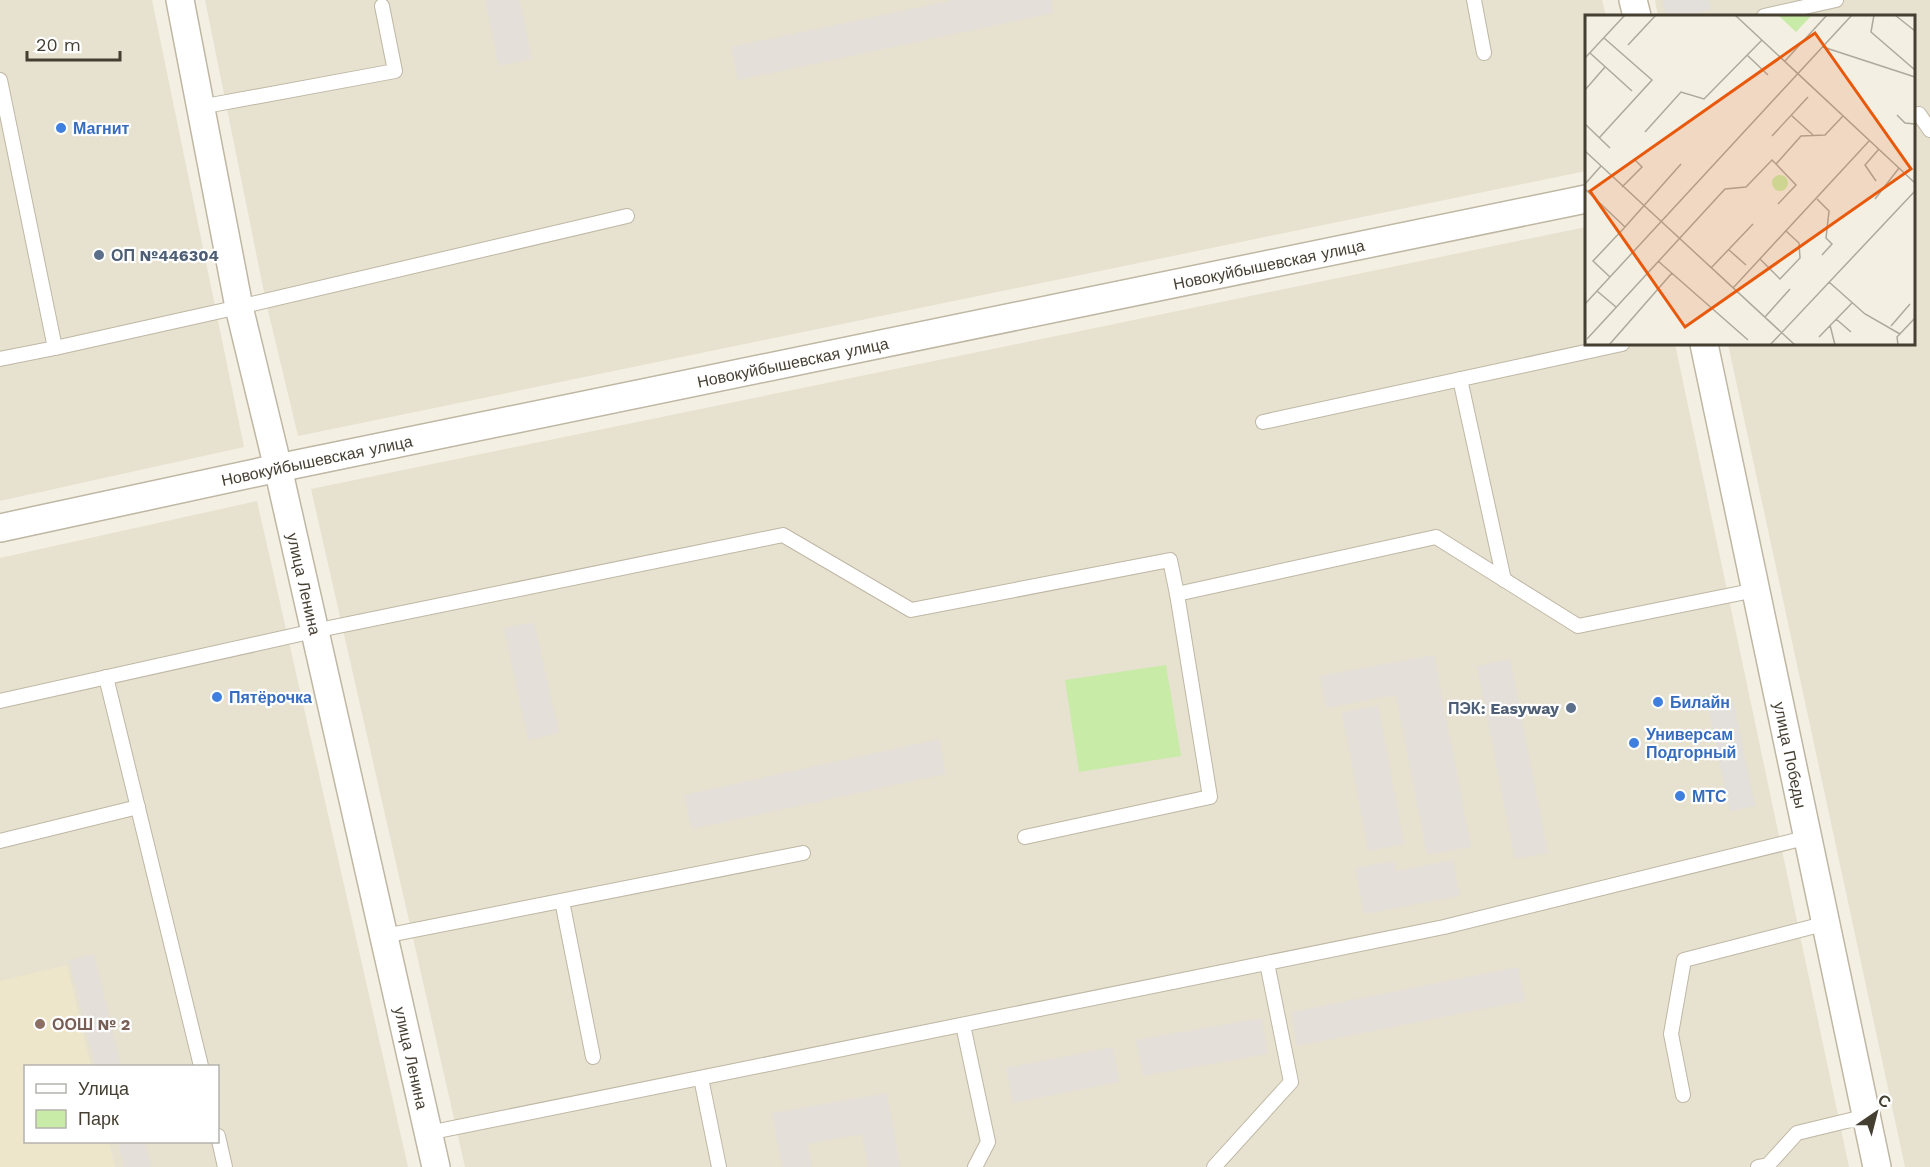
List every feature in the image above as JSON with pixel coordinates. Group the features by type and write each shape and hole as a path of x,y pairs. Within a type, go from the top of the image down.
{"street":[{"name":"улица Ленина","path":"180,0 239,307 278,468 436,1167"},
{"path":"1633,0 1636,15"},
{"name":"Новокуйбышевская улица","path":"0,528 278,468 1585,199"},
{"name":"улица Победы","path":"1704,345 1877,1167"}],"lane":[{"path":"1474,0 1484,53"},
{"path":"1768,15 1836,0"},
{"path":"200,107 395,71 382,6"},
{"path":"0,80 55,348"},
{"path":"1921,113 1930,130"},
{"path":"0,359 239,307 627,216"},
{"path":"1263,422 1617,345"},
{"path":"1460,379 1504,580"},
{"path":"0,701 314,631 783,535 911,610 1170,560 1210,797 1025,837"},
{"path":"1177,594 1436,537 1578,626 1756,590"},
{"path":"106,677 201,1065"},
{"path":"0,841 138,807"},
{"path":"428,1133 1444,927 1809,837"},
{"path":"384,936 803,853"},
{"path":"562,901 593,1057"},
{"path":"1683,1095 1671,1034 1684,960 1827,923"},
{"path":"1214,1167 1291,1082 1268,963"},
{"path":"963,1024 988,1142 975,1167"},
{"path":"701,1078 719,1167"},
{"path":"1758,1167 1768,1165 1797,1133 1867,1116"},
{"path":"219,1140 225,1167"}],"shaded area":[{"path":"0,0 152,0 244,447 0,501"},
{"path":"205,0 1602,0 1606,15 1585,15 1585,171 298,436 266,302"},
{"path":"485,0 520,0 532,59 499,66"},
{"path":"954,0 1051,0 1053,13 738,80 731,47"},
{"path":"1655,0 1930,0 1930,1167 1905,1167 1728,345 1915,345 1915,15 1658,15"},
{"path":"1663,0 1709,0 1711,10 1688,15 1666,15"},
{"path":"1585,227 1585,345 1675,345 1849,1167 465,1167 311,489"},
{"path":"257,501 408,1167 0,1167 0,558"},
{"path":"534,622 559,733 528,740 504,628"},
{"path":"1434,655 1471,847 1427,855 1396,695 1326,708 1320,676"},
{"path":"1510,659 1548,853 1515,859 1477,666"},
{"path":"1733,701 1755,806 1730,811 1708,706"},
{"path":"1378,705 1404,844 1368,851 1342,712"},
{"path":"939,739 946,774 692,829 684,795"},
{"path":"1453,860 1460,896 1364,914 1355,868 1394,861 1396,871"},
{"path":"94,954 121,1065 95,1065 69,960"},
{"name":"ООШ № 2","path":"67,965 91,1065 24,1065 24,1143 109,1143 115,1167 0,1167 0,981"},
{"path":"1518,967 1525,1001 1297,1046 1291,1012"},
{"path":"1262,1018 1268,1054 1143,1076 1136,1040"},
{"path":"1113,1047 1119,1082 1013,1103 1006,1068"},
{"path":"887,1093 900,1167 868,1167 862,1134 808,1144 812,1167 782,1167 772,1113"},
{"path":"118,1143 145,1143 151,1167 124,1167"}],"green space":[{"path":"1166,665 1181,756 1079,772 1065,680"}],"place":[{"name":"Магнит","path":"61,128"},
{"name":"ОП №446304","path":"99,255"},
{"name":"Пятёрочка","path":"217,697"},
{"name":"Билайн","path":"1658,702"},
{"name":"ПЭК: Easyway","path":"1571,708"},
{"name":"Универсам Подгорный","path":"1634,743"},
{"name":"МТС","path":"1680,796"},
{"name":"ООШ № 2","path":"40,1024"}]}
